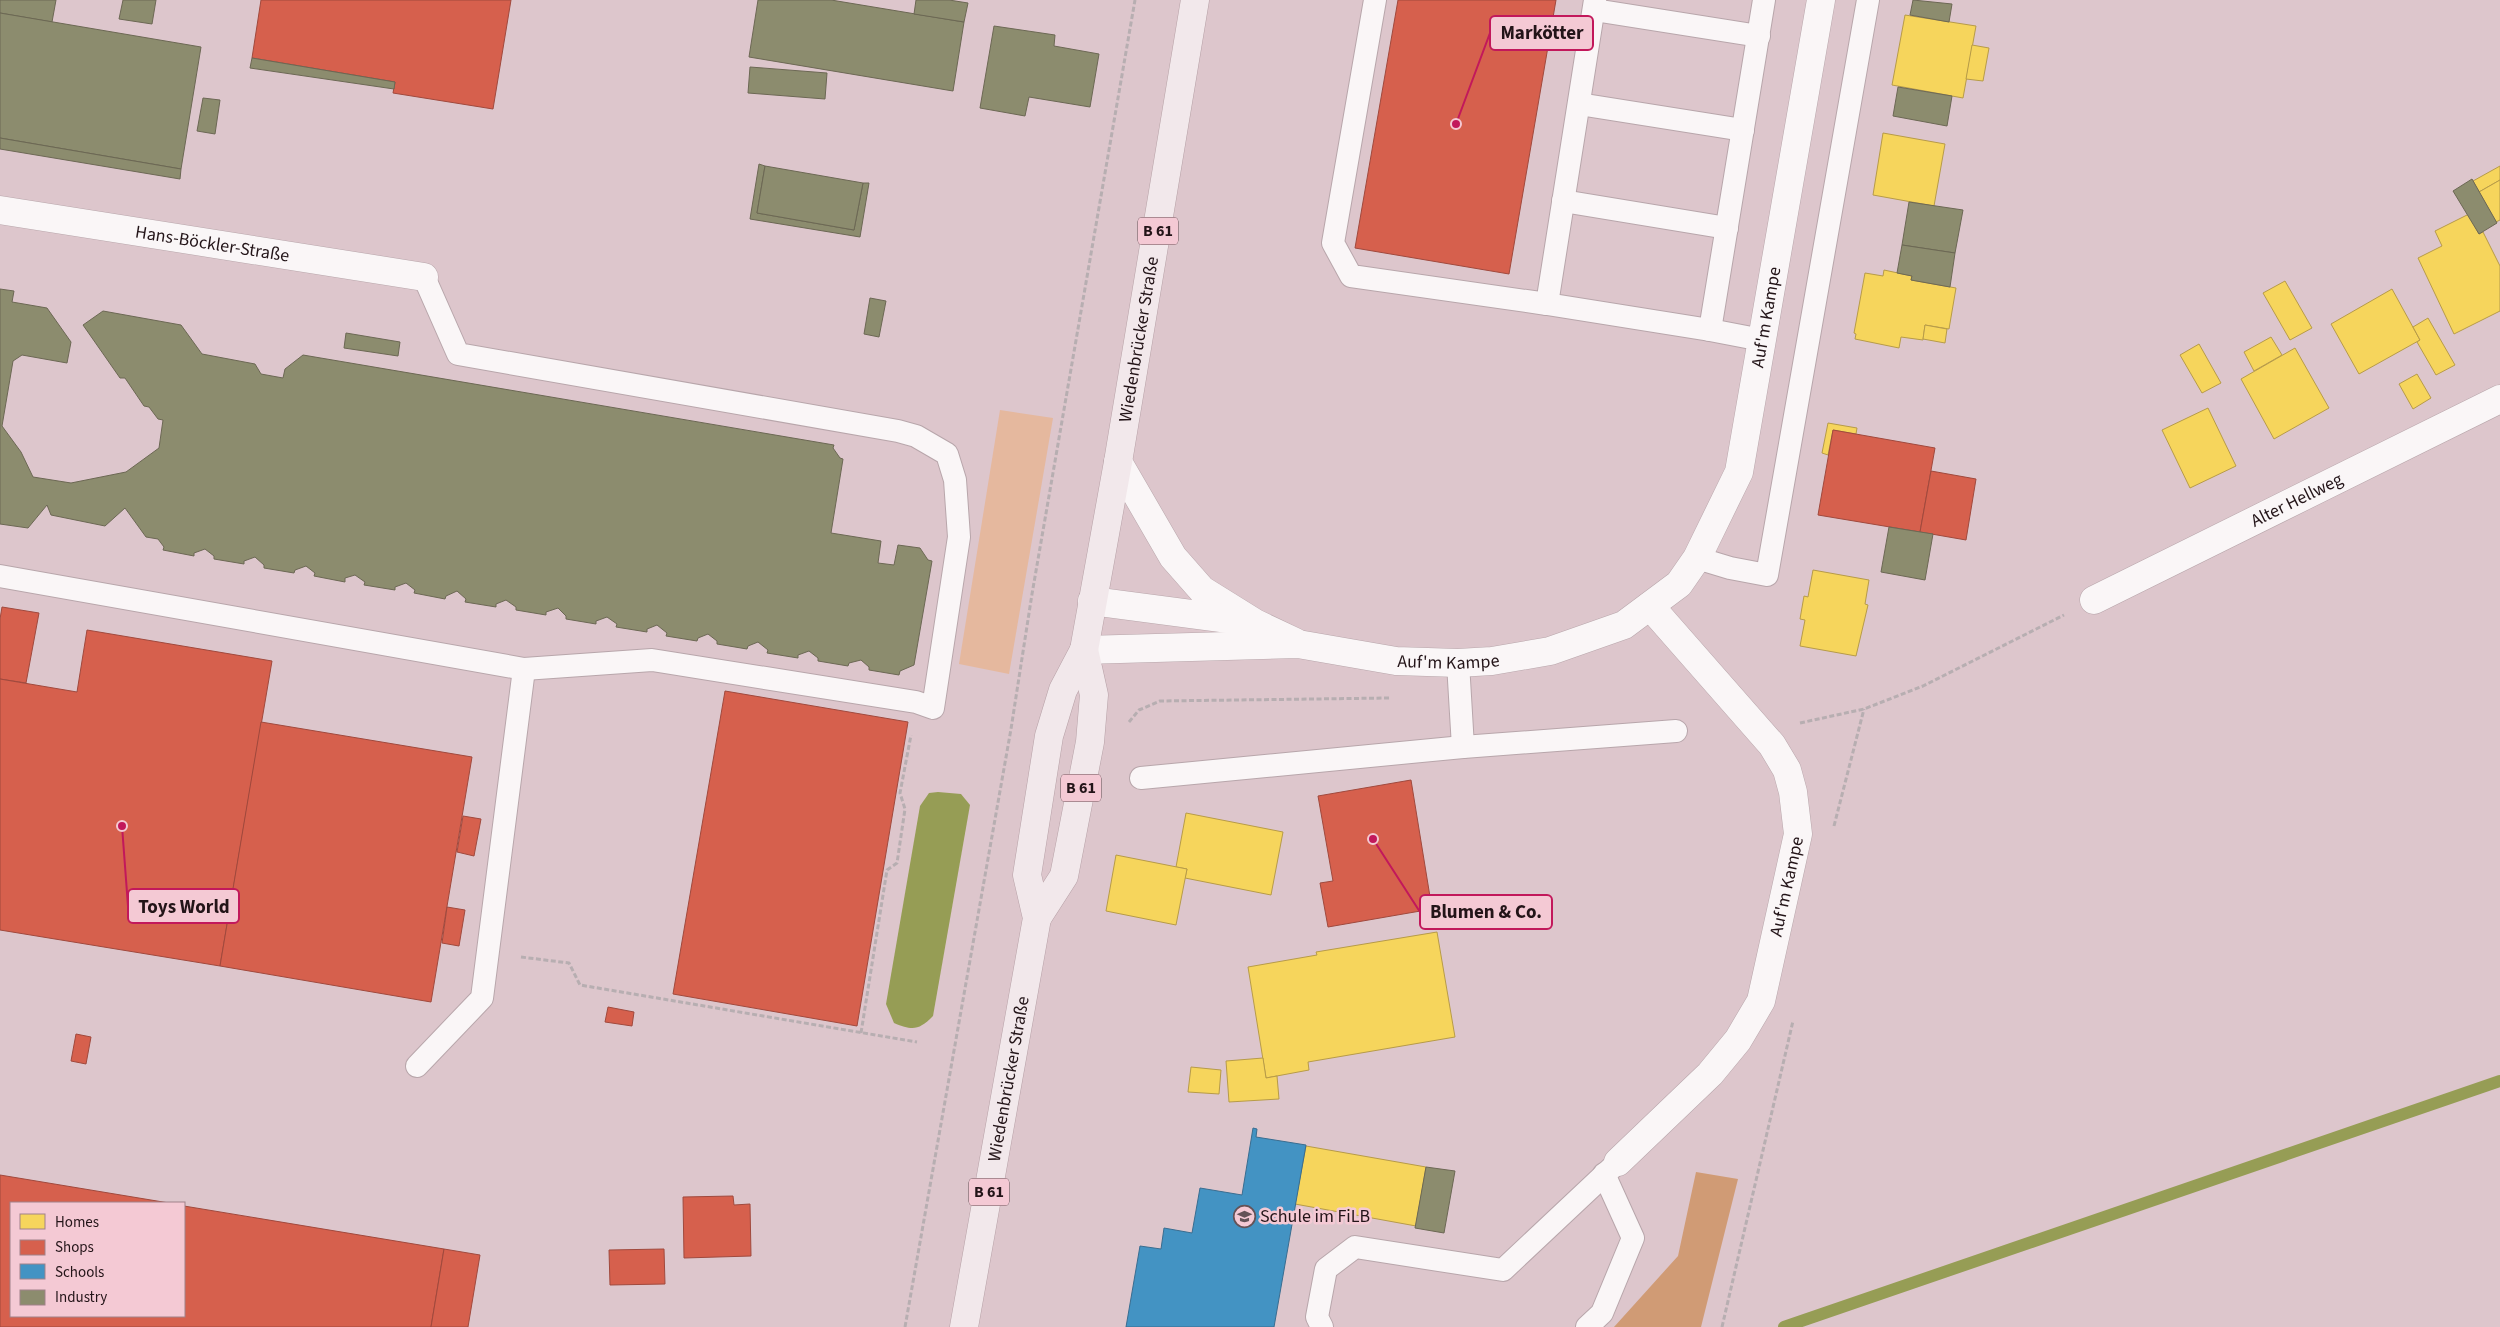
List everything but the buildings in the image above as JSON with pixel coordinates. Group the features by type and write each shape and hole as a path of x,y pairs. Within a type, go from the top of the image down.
{"main road":[{"name":"Wiedenbrücker Straße","path":"964,1327 1037,918 1028,874 1050,736 1063,690 1084,650 1118,462 1195,0"},
{"name":"Wiedenbrücker Straße","path":"1037,918 1064,876 1090,742 1094,696 1084,650"}],"street":[{"name":"Auf'm Kampe","path":"1084,650 1298,644 1396,661 1458,663 1492,661 1550,651 1624,625 1679,584 1698,558 1739,472 1821,0"},
{"name":"Hans-Böckler-Straße","path":"0,210 424,277"},
{"name":"Alter Hellweg","path":"2094,600 2500,399"},
{"name":"Auf'm Kampe","path":"1118,462 1173,557 1202,590 1255,623 1298,644"},
{"name":"Auf'm Kampe","path":"1092,601 1255,623"},
{"name":"Auf'm Kampe","path":"1611,1168 1710,1074 1738,1040 1761,1001 1798,834 1793,792 1787,770 1772,745 1650,606"}],"lane":[{"path":"1375,0 1333,242 1351,276 1547,304 1762,340"},
{"path":"1710,330 1764,0"},
{"path":"1698,558 1730,568 1767,575 1868,0"},
{"path":"1547,304 1595,5 1758,36"},
{"path":"1578,104 1743,130"},
{"path":"1563,201 1727,228"},
{"path":"0,576 524,669 652,660 916,702 933,708 959,537 954,480 947,454 916,436 898,431 458,354 424,277"},
{"path":"1458,663 1463,747"},
{"path":"417,1066 482,998 524,669"},
{"path":"1142,778 1463,747 1676,731"},
{"path":"1322,1327 1318,1317 1326,1269 1356,1246 1502,1270 1611,1168 1633,1238 1602,1313 1587,1327"}],"path":[{"path":"905,1327 1011,728 1135,0"},
{"path":"1790,725 1864,709 1923,686 2094,600"},
{"path":"861,1033 887,870 897,863 905,808 900,793 916,702"},
{"path":"1834,827 1864,709"},
{"path":"488,953 568,963 580,986 917,1042"},
{"path":"1722,1327 1793,1018"}],"shaded area":[{"path":"1000,410 1053,418 1009,674 959,664"},
{"path":"929,793 961,794 970,805 933,1016 924,1024 911,1028 894,1023 886,1004 920,806"},
{"path":"1696,1172 1738,1179 1701,1327 1614,1327 1678,1256"}],"waterway":[{"path":"1784,1327 2500,1081"}],"place":[{"name":"Markötter","path":"1456,124"},
{"name":"Toys World","path":"122,826"},
{"name":"Blumen & Co.","path":"1373,839"},
{"name":"Schule im FiLB","path":"1244,1216"}]}
